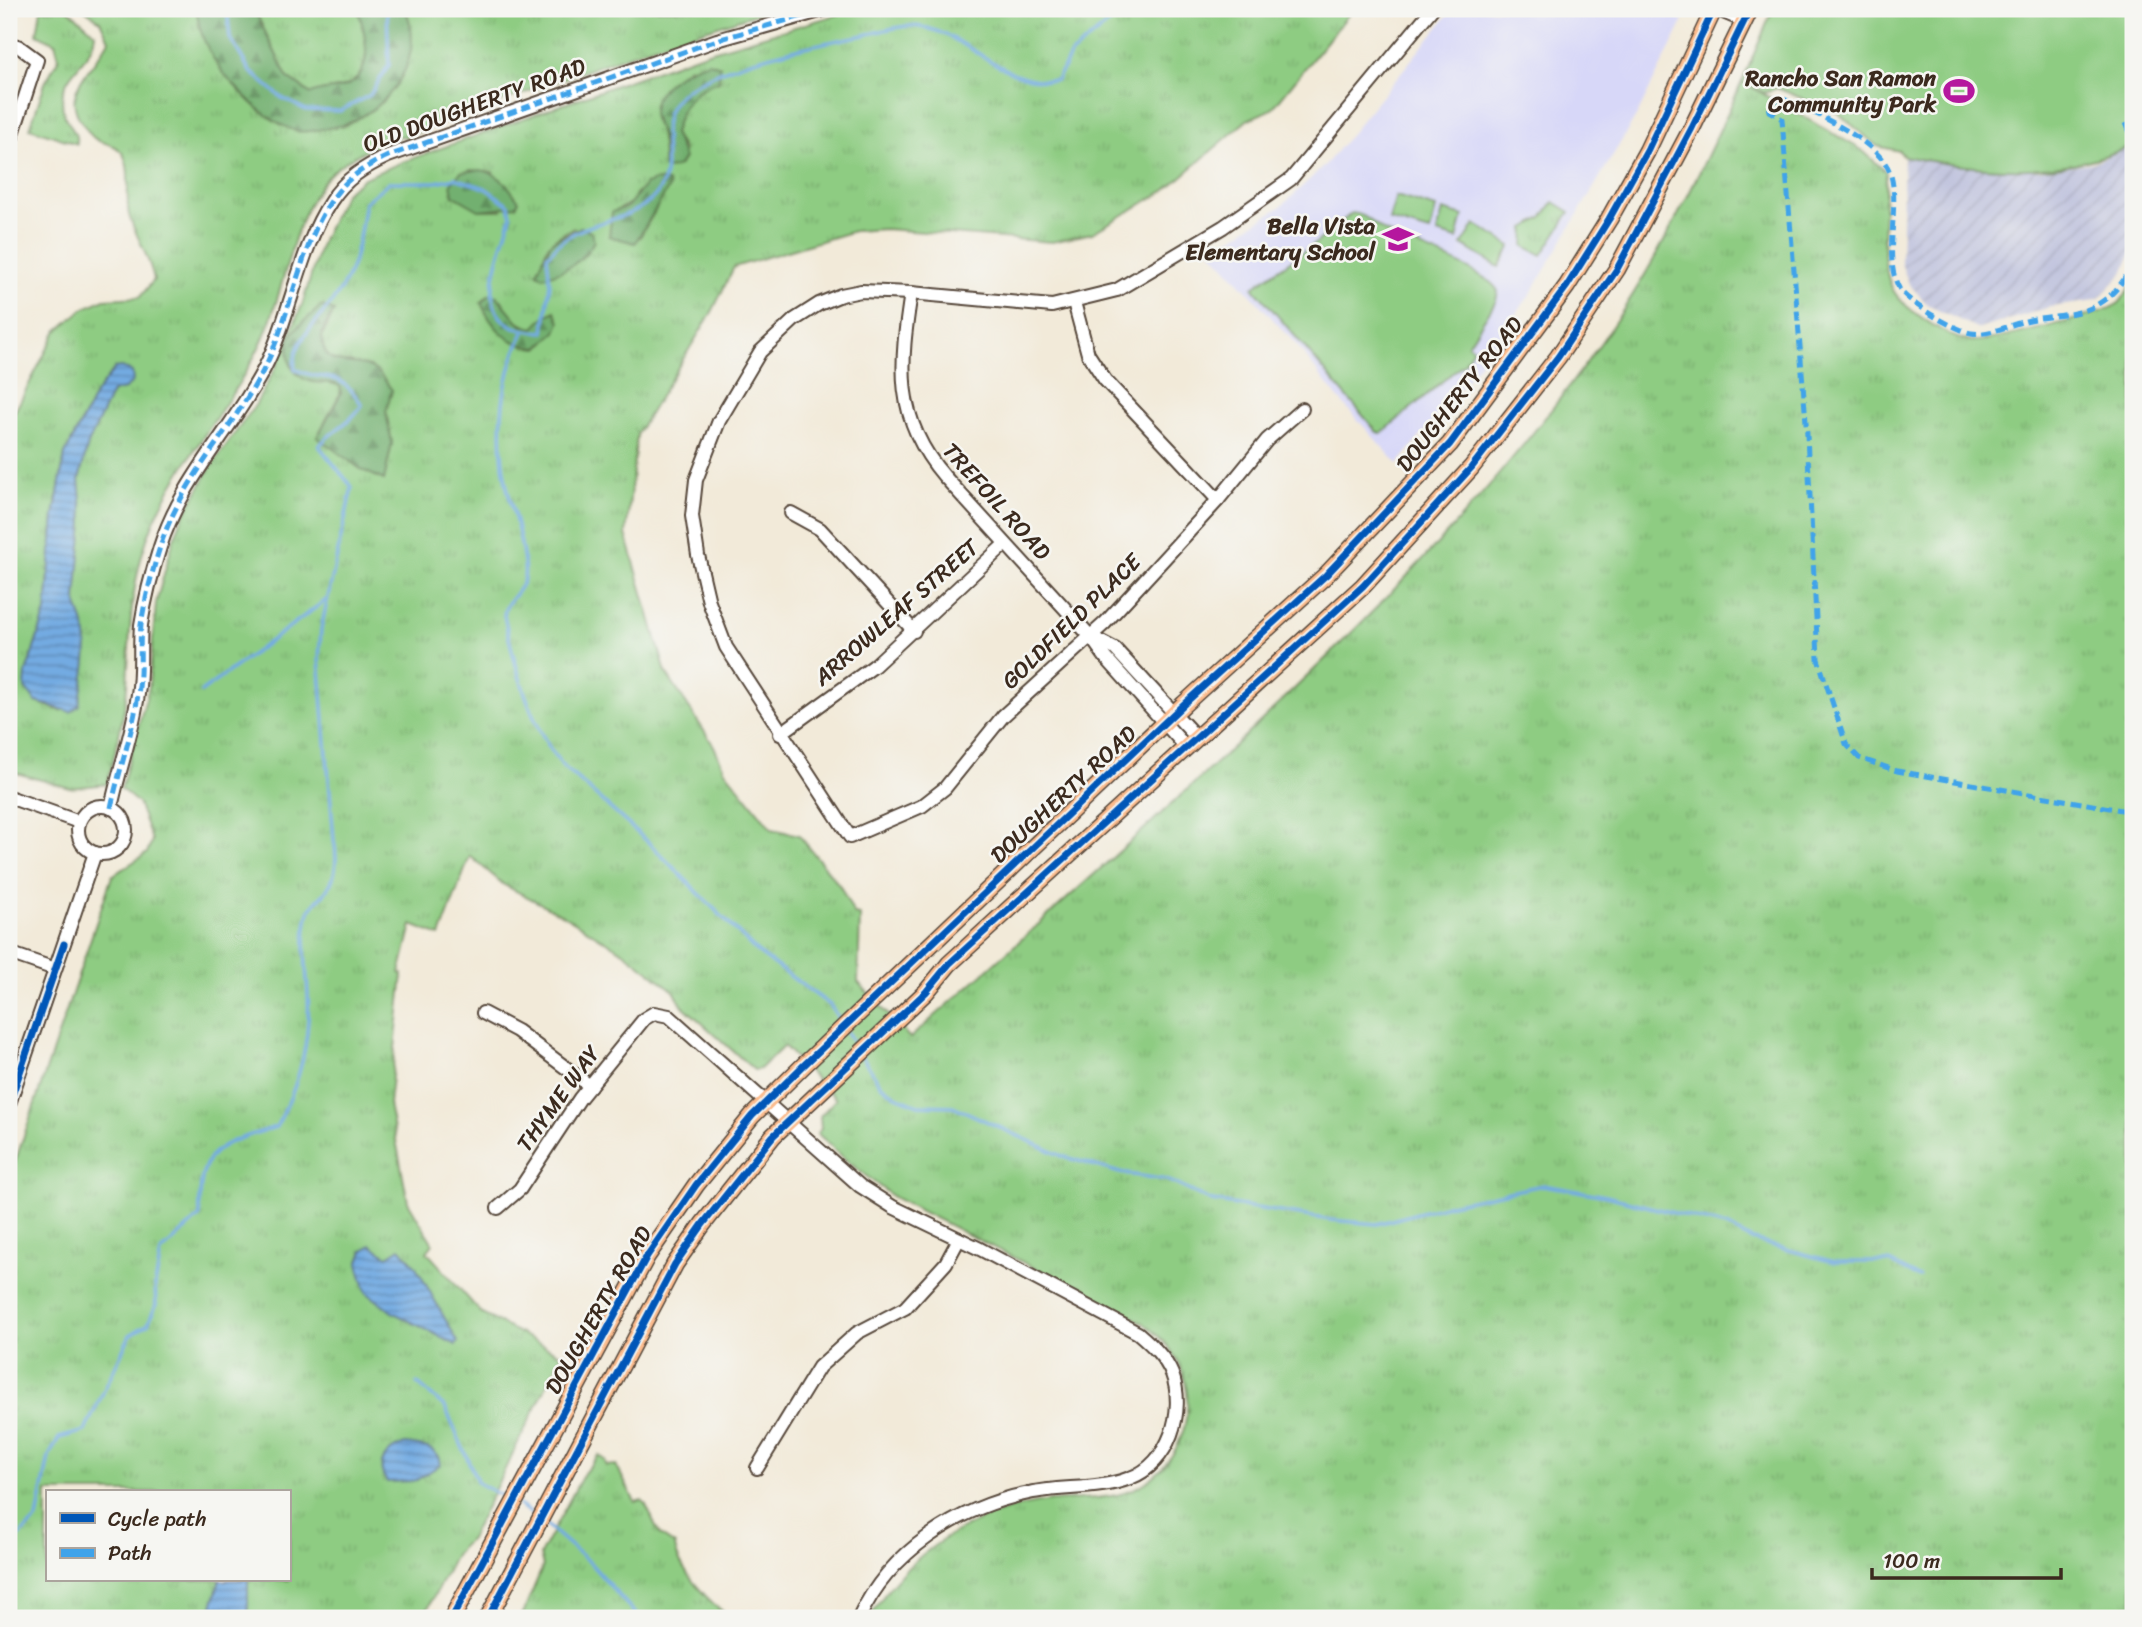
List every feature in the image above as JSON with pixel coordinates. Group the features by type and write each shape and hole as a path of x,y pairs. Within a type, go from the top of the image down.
{"main road":[{"name":"DOUGHERTY ROAD","path":"452,1618 647,1256 696,1185 766,1103 803,1066 1365,536 1450,444 1567,286 1609,219 1647,150 1715,9"},
{"name":"DOUGHERTY ROAD","path":"488,1618 675,1264 728,1190 773,1136 959,955 1363,586 1423,523 1517,411 1617,269 1692,128 1747,15"}],"street":[{"name":"OLD DOUGHERTY ROAD","path":"111,808 133,727 139,691 141,625 161,544 192,477 238,413 264,369 284,327 313,238 328,204 348,180 388,156 716,40 827,9"},
{"path":"780,734 726,647 709,602 692,516 696,480 719,421 770,339 818,304 841,295 862,291 1052,306 1117,290 1170,261 1272,195 1308,160 1432,9"},
{"path":"1715,9 1747,15"},
{"path":"9,44 18,46 37,60 9,146"},
{"name":"TREFOIL ROAD","path":"911,293 903,354 903,395 911,424 933,464 1091,636 1115,649 1170,719 1192,742"},
{"path":"1073,302 1088,355 1105,380 1218,500"},
{"name":"GOLDFIELD PLACE","path":"780,734 850,837 922,806 945,788 1003,716 1091,636 1218,500 1267,440 1302,408"},
{"path":"791,513 820,529 914,631"},
{"name":"ARROWLEAF STREET","path":"780,734 844,690 914,631 1005,544"},
{"path":"9,797 79,822"},
{"path":"92,808 111,808 122,817 125,838 109,853 95,853 80,841 79,822 92,808"},
{"path":"9,1104 95,853"},
{"path":"9,953 55,969"},
{"path":"483,1013 517,1031 590,1086"},
{"name":"THYME WAY","path":"498,1208 520,1189 590,1086 644,1019 654,1013 669,1016 766,1103"},
{"path":"766,1103 860,1186 893,1207 1138,1333 1165,1360 1172,1376 1177,1401 1175,1422 1167,1443 1155,1460 1129,1479 1028,1493 997,1503 932,1535 894,1564 877,1585 859,1618"},
{"path":"757,1468 819,1367 857,1333 905,1308 946,1263 959,1239"}],"shaded area":[{"name":"Bella Vista Elementary School","path":"1453,9 1670,9 1683,22 1638,113 1530,295 1471,375 1398,464 1337,397 1300,349 1211,251 1283,205 1327,163"},
{"path":"2130,147 2133,153 2132,252 2123,273 2099,298 2050,307 1979,329 1929,306 1909,284 1901,263 1904,156 2007,170 2039,170 2092,163"}],"green space":[{"path":"41,9 68,9 95,33 90,51 69,78 63,92 63,111 75,133 77,144 30,128 45,83 59,58 55,43 37,34"},
{"path":"84,9 197,9 197,14 342,127 379,105 400,76 410,31 405,9 772,9 645,49 405,137 399,136 355,156 327,177 301,222 270,320 249,367 181,471 152,525 135,589 126,699 107,784 70,788 9,771 9,423 56,332 83,309 104,299 140,297 154,280 129,215 128,170 124,156 115,147 93,137 76,112 76,91 109,40 100,21","holes":["115,368 120,390 112,392 88,444 79,480 83,522 76,598 77,610 84,625 61,711 36,702 26,673 46,612 54,516 65,454 96,393"]},
{"path":"197,9 254,9 287,77 311,94 348,85 362,70 366,50 358,9 405,9 411,30 411,50 405,70 394,88 363,116 343,125 296,131 264,113 229,80 205,41"},
{"path":"254,9 358,9 366,50 362,70 348,85 311,94 287,77"},
{"path":"857,9 1134,9 1141,14 1156,9 1353,9 1272,109 1247,120 1166,190 1092,233 1052,242 885,229 854,231 734,267 712,312 637,434 626,534 666,673 714,746 724,769 772,829 799,835 840,886 854,914 860,915 858,982 910,1038 1191,787 1284,699 1389,595 1489,486 1581,371 1640,283 1687,198 1742,82 1862,150 1886,172 1883,234 1889,281 1900,300 1908,307 1929,323 1952,335 1970,341 1981,340 2071,320 2119,303 2133,281 2133,1618 870,1618 902,1573 923,1554 971,1524 1024,1506 1119,1494 1140,1486 1155,1475 1178,1445 1184,1428 1187,1391 1175,1356 1160,1337 1142,1322 893,1197 817,1133 821,1129 820,1116 836,1099 784,1046 760,1069 754,1070 682,1005 674,991 625,953 563,915 504,885 470,856 440,936 412,925 400,973 403,974 389,1104 408,1202 433,1244 427,1252 482,1314 562,1355 470,1539 456,1553 423,1618 9,1618 9,1180 112,876 147,853 152,840 138,803 121,789 149,687 156,603 174,538 183,517 212,465 256,404 276,367 302,305 322,240 345,193 364,178 705,53","holes":["689,67 719,80 702,88 684,107 674,133 683,149 663,167 658,102 673,80","470,170 493,172 502,210 479,210","669,187 640,237 619,209 632,202 637,192","574,228 593,241 589,248 572,265 543,276 543,258 548,246","501,299 518,321 534,329 539,326 526,347","321,306 334,311 321,339 326,355 334,362 351,362 392,390 386,412 392,443 384,480 362,470 317,437 341,392 340,386 328,381 313,382 290,363 292,345 298,331"]},
{"name":"Rancho San Ramon Community Park","path":"1773,9 2133,9 2133,145 2077,163 2020,169 1992,169 1933,162 1904,156 1899,151 1877,146 1838,113 1777,88 1764,93 1742,82"},
{"path":"710,62 720,66 719,81 695,94 684,107 674,133 684,158 679,166 669,169 663,167 663,142 653,114 658,95 682,73"},
{"path":"480,170 503,181 519,201 516,206 479,210 453,195 451,183 461,172"},
{"path":"657,180 668,182 669,187 635,243 609,236 612,212 627,207 646,184"},
{"path":"1396,196 1436,208 1430,232 1389,220"},
{"path":"1554,202 1570,212 1542,255 1524,246 1525,228 1542,218"},
{"path":"1443,210 1463,216 1457,239 1437,233"},
{"path":"1352,213 1366,217 1384,231 1464,266 1491,283 1498,291 1496,301 1468,345 1473,348 1465,362 1382,433 1377,432 1253,287 1316,243"},
{"path":"1475,224 1511,246 1499,267 1462,245"},
{"path":"581,227 592,233 594,241 590,249 573,265 559,272 543,277 537,272 551,242"},
{"path":"489,295 497,296 521,325 534,328 544,317 555,311 560,322 556,332 538,348 518,344 496,328 490,320 481,303"},
{"path":"321,306 334,311 322,337 326,354 337,361 374,369 392,390 386,412 392,443 384,480 362,470 317,437 341,393 340,386 313,382 298,375 288,353 291,337 296,329"},
{"path":"599,1455 605,1460 606,1466 616,1465 635,1502 642,1500 645,1503 660,1535 675,1545 682,1565 697,1586 732,1618 521,1618 543,1566 540,1555 584,1473"}],"water":[{"path":"121,367 132,372 133,381 125,389 112,392 88,444 79,480 83,522 76,598 86,634 87,655 79,705 71,712 36,702 25,688 26,673 46,612 54,516 65,454 96,393 115,368"},
{"path":"371,1245 388,1256 400,1248 415,1265 458,1342 456,1345 392,1312 366,1292 358,1264 363,1251"},
{"path":"405,1444 432,1451 439,1459 440,1465 415,1481 387,1482 382,1469 384,1458 392,1450"},
{"path":"219,1582 248,1582 248,1618 208,1618"}],"waterway":[{"path":"227,9 230,38 250,71 282,98 306,110 340,111 370,95 389,65 387,9"},
{"path":"9,1553 16,1539 37,1519 49,1456 59,1438 85,1431 130,1335 148,1324 156,1305 155,1285 161,1252 200,1216 202,1176 207,1163 214,1153 225,1145 276,1127 294,1089 302,1062 308,1006 306,925 310,910 328,889 336,862 319,659 321,629 352,487 319,446 362,405 338,380 306,374 295,369 295,361 303,339 334,299 349,273 357,248 365,202 389,182 436,182 455,178 485,188 509,205 511,216 495,273 495,307 503,320 519,329 544,332 550,284 547,256 576,232 633,212 652,199 664,178 666,119 670,108 685,90 710,76 799,48 911,26 948,36 1017,75 1036,80 1057,80 1071,54 1126,9"},
{"path":"524,332 509,371 501,436 505,479 522,550 524,578 507,605 504,615 519,674 534,717 543,736 565,768 648,842 757,952 830,1005 842,1024"},
{"path":"201,692 326,600"},
{"path":"846,1030 858,1051"},
{"path":"862,1057 880,1084 896,1096 918,1105 953,1106 1062,1156 1120,1173 1167,1180 1212,1201 1331,1220 1377,1224 1451,1204 1543,1185 1606,1196 1726,1226 1752,1240 1834,1262 1889,1262 1919,1277"},
{"path":"417,1383 445,1407 478,1483 509,1500"},
{"path":"519,1505 535,1516"},
{"path":"544,1523 590,1563 639,1618"}],"marked path":[{"path":"111,808 136,708 140,677 141,625 160,547 181,499 264,369 311,240 320,220 342,186 363,169 388,156 717,40 827,9"},
{"path":"2133,263 2113,293 2087,310 2031,320 1984,333 1971,333 1954,327 1911,301 1899,288 1892,258 1893,190 1891,175 1885,163 1876,152 1851,133 1822,117 1781,98 1772,103 1769,111 1782,119 1807,435 1818,659 1846,744 1859,758 1897,771 2133,812"},
{"path":"2125,123 2133,142"}],"cycle path":[{"path":"452,1618 647,1256 696,1185 752,1116 1184,704 1326,575 1450,444 1567,286 1609,219 1647,151 1714,9"},
{"path":"488,1618 675,1264 703,1224 773,1136 926,992 949,964 1363,586 1471,468 1558,357 1617,269 1692,128 1750,9"},
{"path":"9,1104 64,944"}],"place":[{"name":"Rancho San Ramon Community Park","path":"1959,91"},
{"name":"Bella Vista Elementary School","path":"1398,239"}]}
